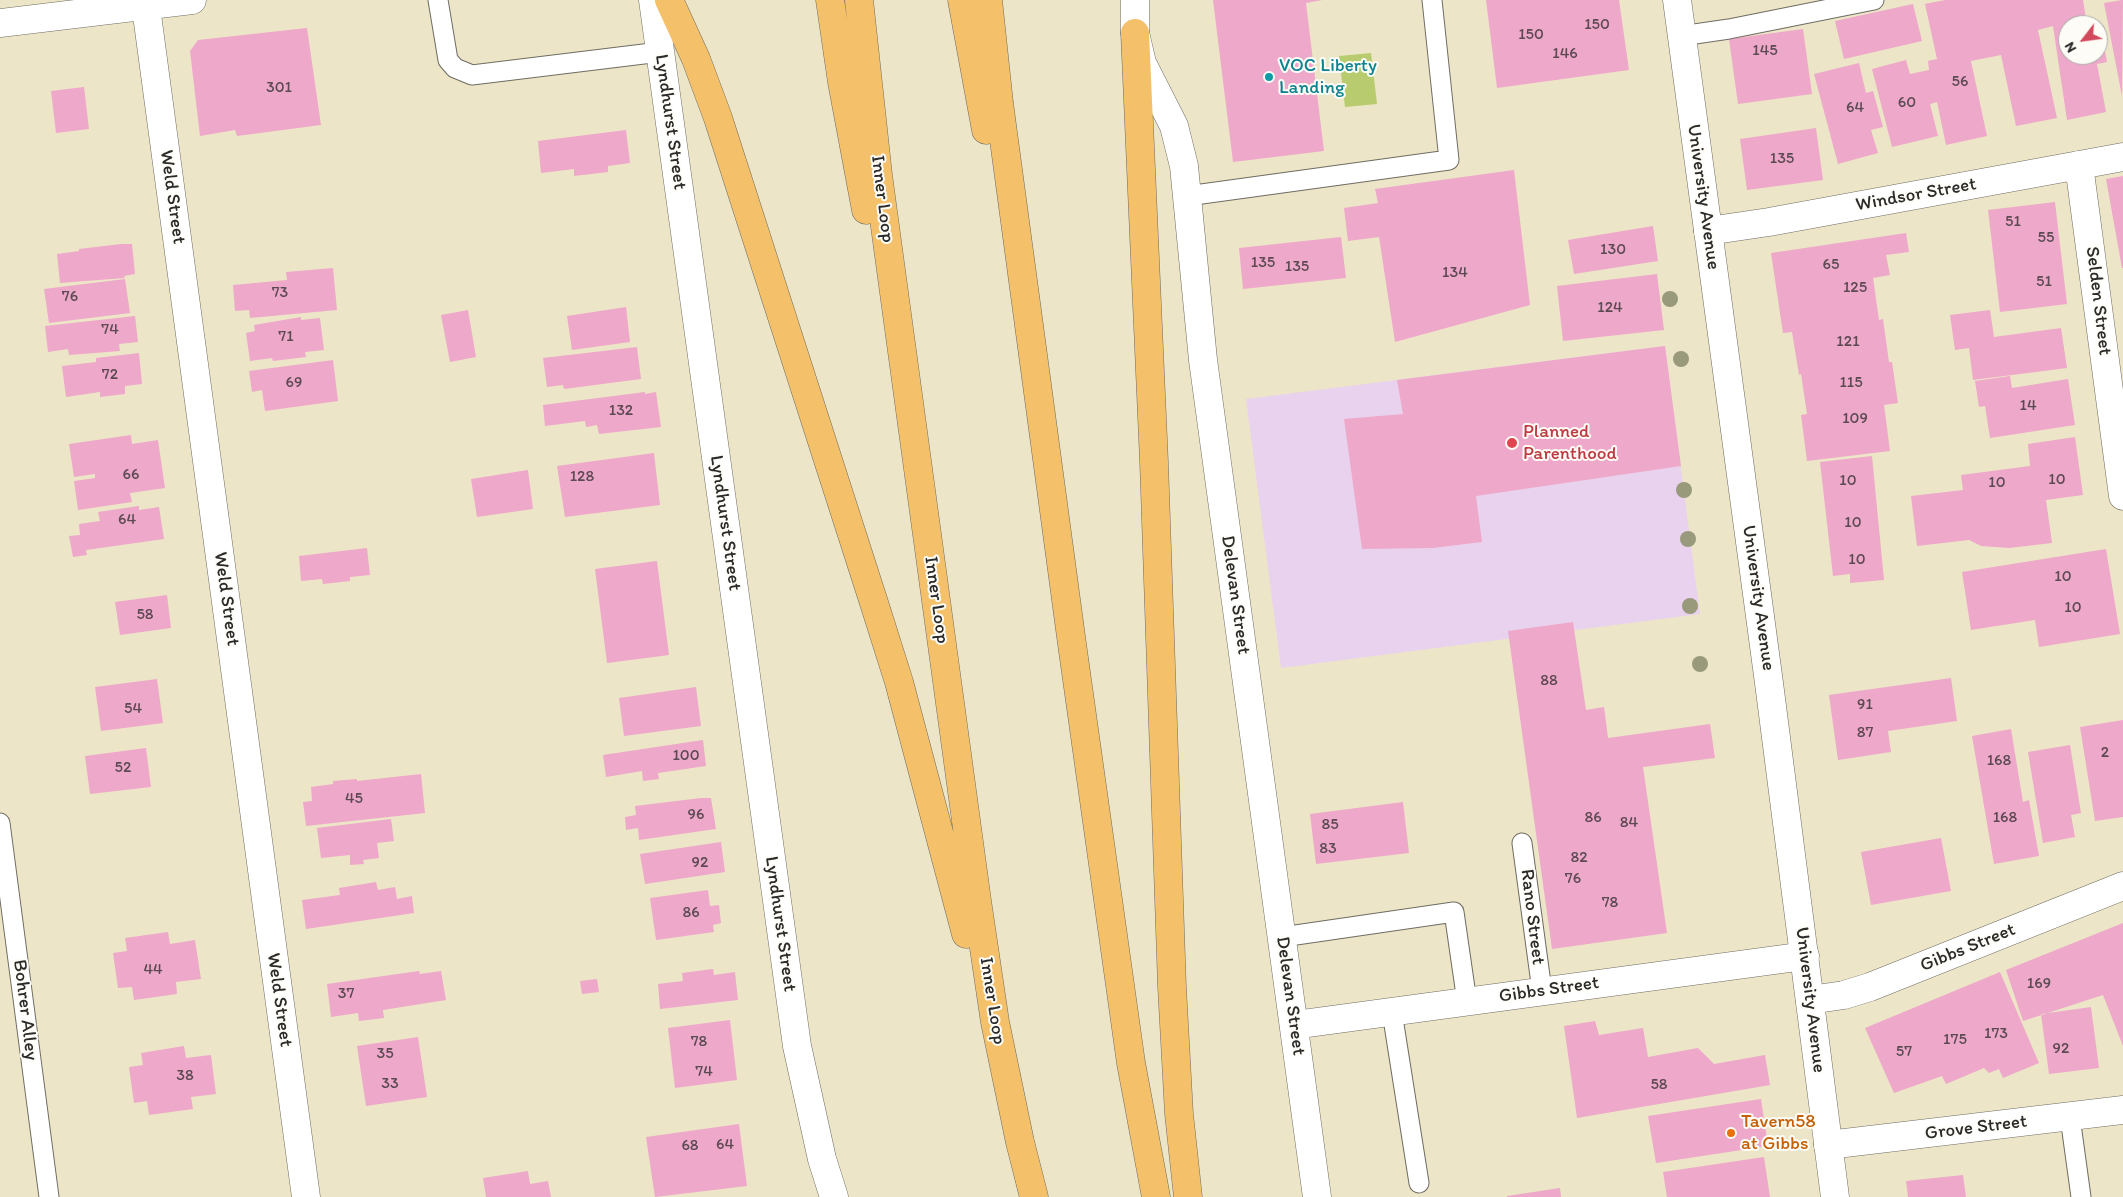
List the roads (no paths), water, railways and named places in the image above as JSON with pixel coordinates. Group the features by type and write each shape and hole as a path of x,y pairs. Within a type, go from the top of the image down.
{"highway":[{"path":"669,0 696,59 718,118 899,682 1007,1084"},
{"path":"830,0 845,101 928,538"},
{"name":"Inner Loop","path":"859,0 878,175 980,927 1007,1084 1034,1197"},
{"path":"962,0 981,107 1032,354"},
{"path":"988,0 999,103 1032,354 1131,1063 1156,1197"},
{"path":"1135,33 1154,462 1169,932 1178,1114 1188,1197"}],"street":[{"path":"0,23 146,3 192,0"},
{"name":"Lyndhurst Street","path":"653,0 797,1046 822,1159 834,1197"},
{"name":"Delevan Street","path":"1135,0 1135,33 1147,76 1174,126 1184,166 1203,360 1317,1197"},
{"name":"University Avenue","path":"1677,0 1805,956 1835,1197"},
{"name":"Weld Street","path":"146,3 306,1197"},
{"name":"Windsor Street","path":"1708,231 1769,222 2123,157"},
{"name":"Selden Street","path":"2079,165 2123,496"},
{"name":"Gibbs Street","path":"1810,1000 1844,995 1870,987 2123,886"},
{"name":"Gibbs Street","path":"1294,1025 1805,956"},
{"name":"Grove Street","path":"1828,1145 2123,1110"}],"lane":[{"path":"438,0 448,60 455,68 472,75 660,52"},
{"path":"1187,196 1449,160 1432,0"},
{"path":"1681,36 1729,29 1874,0"},
{"name":"Bohrer Alley","path":"0,823 49,1197"},
{"name":"Rano Street","path":"1522,843 1542,991"},
{"path":"1282,936 1454,912 1467,1002"},
{"path":"1392,1012 1420,1183"},
{"path":"2070,1117 2081,1197"}],"place":[{"name":"VOC Liberty Landing","path":"1269,77"},
{"name":"Planned Parenthood","path":"1512,443"},
{"name":"Tavern58 at Gibbs","path":"1731,1133"}]}
